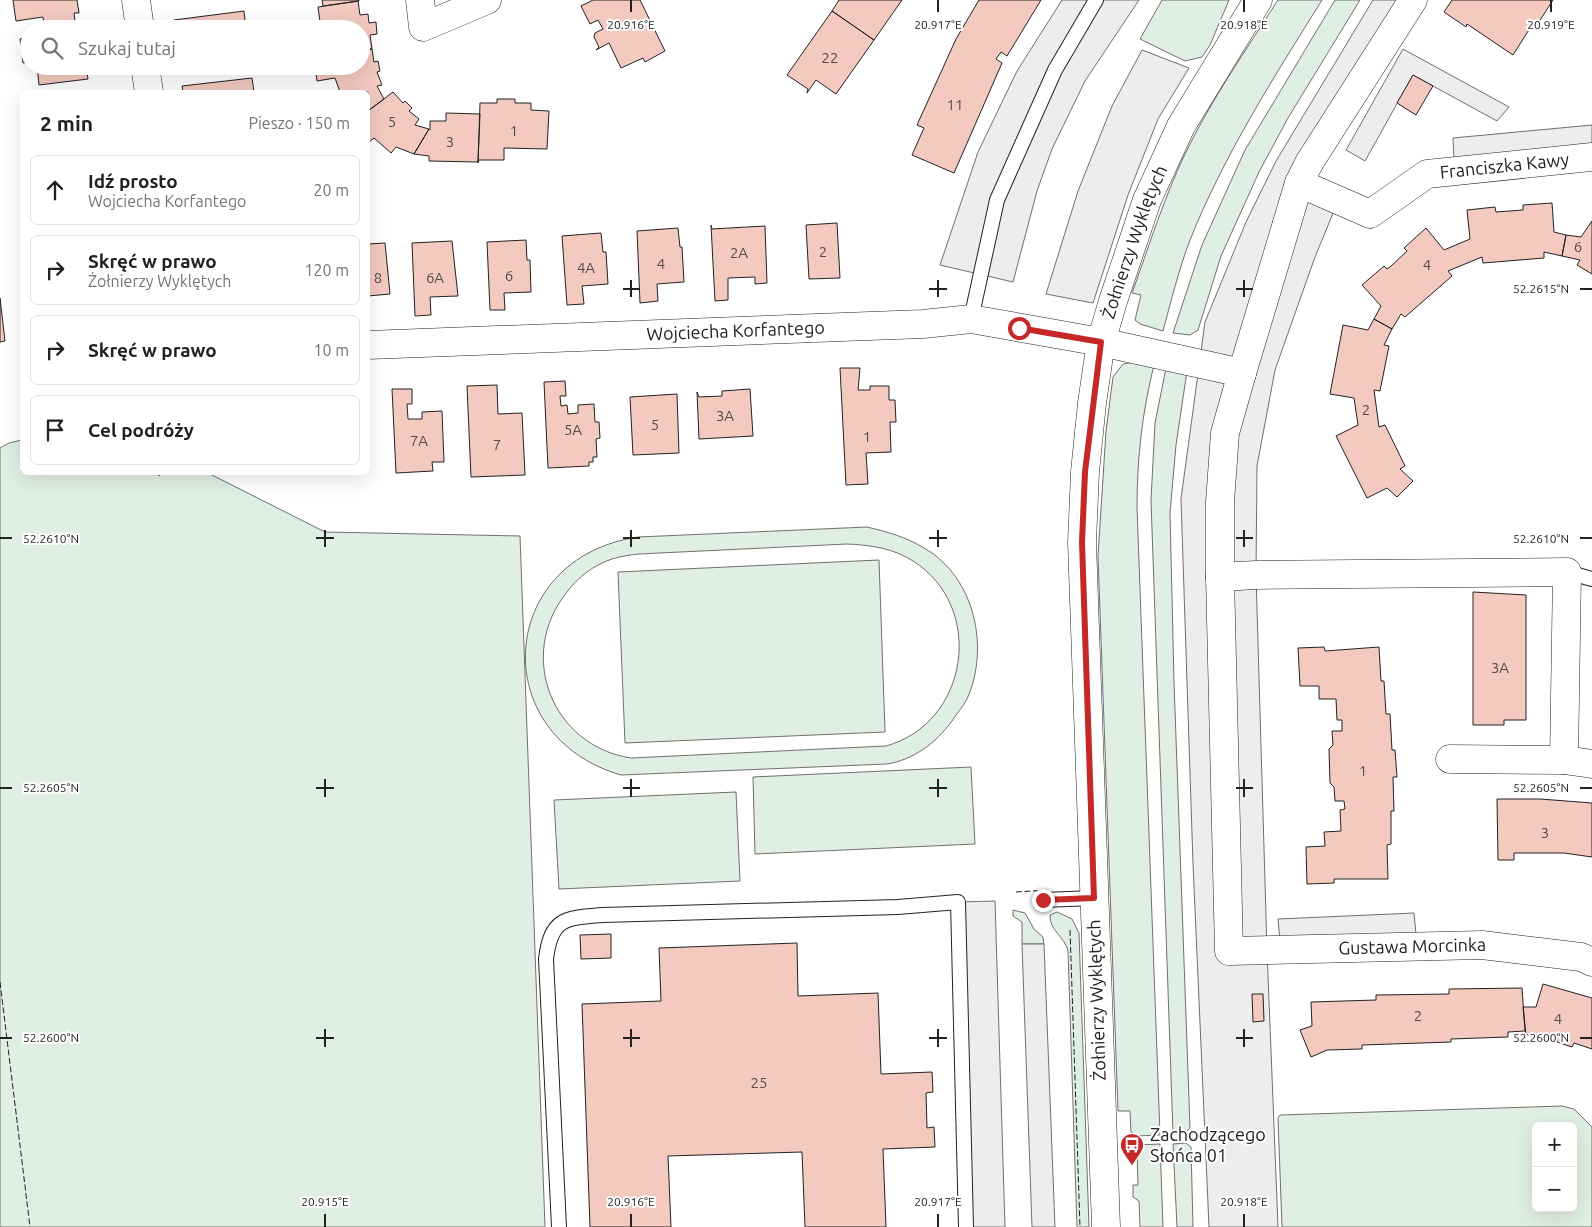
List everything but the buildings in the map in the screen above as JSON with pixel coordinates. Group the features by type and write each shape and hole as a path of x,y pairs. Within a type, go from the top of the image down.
{"street":[{"path":"136,0 139,20"},
{"path":"420,0 423,26 487,0"},
{"name":"Żołnierzy Wyklętych","path":"1106,1227 1082,542 1085,472 1101,342 1116,292 1154,183 1181,126 1258,0"},
{"path":"1414,0 1298,183 1225,433 1220,502 1220,577 1256,575 1579,576 1564,760"},
{"path":"147,75 149,90"},
{"name":"Franciszka Kawy","path":"1298,183 1370,214 1427,174 1592,157"},
{"name":"Wojciecha Korfantego","path":"370,345 903,324 971,319 1101,342 1242,373"},
{"name":"Gustawa Morcinka","path":"1220,577 1229,951 1482,945 1581,957 1592,962"},
{"path":"1450,759 1564,760 1592,764"}],"lane":[{"path":"971,319 997,200 1055,70 1096,0"},
{"path":"1043,900 1094,898"},
{"path":"559,1227 546,959 548,939 556,926 572,917 602,915 898,907 958,902 966,1227"}],"green space":[{"path":"1162,0 1229,0 1210,45 1202,57 1185,61 1140,39"},
{"path":"1278,0 1322,0 1251,117 1203,208 1186,251 1163,331 1140,324 1135,320 1141,295 1132,293 1177,171 1217,95"},
{"path":"1335,0 1360,0 1288,118 1259,172 1221,256 1198,330 1190,335 1173,333 1202,245 1245,150"},
{"path":"1134,362 1154,365 1141,436 1137,507 1160,1135 1136,1136 1131,1132 1130,1111 1118,1111 1098,556 1106,431 1113,377 1123,364"},
{"path":"1166,368 1187,371 1176,445 1170,513 1190,1128 1185,1133 1173,1134 1151,500 1155,423"},
{"path":"20,440 20,475 212,475 325,532 520,536 545,1227 0,1227 0,448 9,443"},
{"path":"867,527 910,541 924,548 941,561 955,577 966,595 973,615 977,636 977,658 974,679 967,699 946,729 931,743 906,759 887,764 621,775 577,754 547,724 530,688 526,649 535,611 556,578 591,552 638,537","holes":["847,544 873,546 889,550 913,561 936,581 951,606 958,634 958,662 950,689 936,714 914,733 886,746 631,758 603,750 580,736 563,717 550,694 544,669 544,643 552,617 571,587 587,572 599,565 615,558 639,554"]},
{"path":"879,560 885,732 625,743 618,572"},
{"path":"971,767 975,844 755,854 753,777"},
{"path":"736,792 740,881 559,889 554,800"},
{"path":"1013,910 1025,913 1034,929 1043,937 1044,944 1022,944 1022,922 1013,916"},
{"path":"1057,912 1072,919 1079,933 1089,1227 1077,1227 1068,951 1050,920 1050,915"},
{"path":"1562,1106 1574,1109 1592,1127 1592,1227 1282,1227 1278,1118 1280,1115"},
{"path":"1186,1143 1191,1147 1193,1227 1177,1227 1173,1144"},
{"path":"1160,1144 1163,1227 1140,1227 1139,1201 1133,1197 1133,1185 1138,1185 1137,1153 1132,1153 1132,1149 1137,1145"}],"shaded area":[{"path":"1062,0 1139,0 1085,81 1052,149 1037,191 1013,282 940,265 978,152 1017,71"},
{"path":"1373,0 1413,0 1309,163 1338,201 1315,257 1275,370 1257,466 1256,575 1267,950 1278,1227 1209,1227 1193,864 1181,499 1205,322 1246,222 1276,161"},
{"path":"1403,49 1509,107 1497,121 1413,75 1365,161 1346,150"},
{"path":"1142,50 1189,68 1158,119 1128,195 1093,303 1046,294 1078,191 1112,106"},
{"path":"1592,125 1592,146 1454,158 1453,138"},
{"path":"995,901 1005,1227 966,1227 958,902"},
{"path":"1414,913 1416,934 1280,940 1278,919"},
{"path":"1022,944 1044,944 1055,1227 1032,1227"}],"fence":[{"path":"1016,892 1048,890"},
{"path":"1070,930 1080,1227"},
{"path":"0,982 30,1227"}],"place":[{"name":"Zachodzącego Słońca 01","path":"1132,1166"}],"route":[{"path":"1019,328 1101,342 1085,472 1082,542 1094,898 1043,900"}]}
